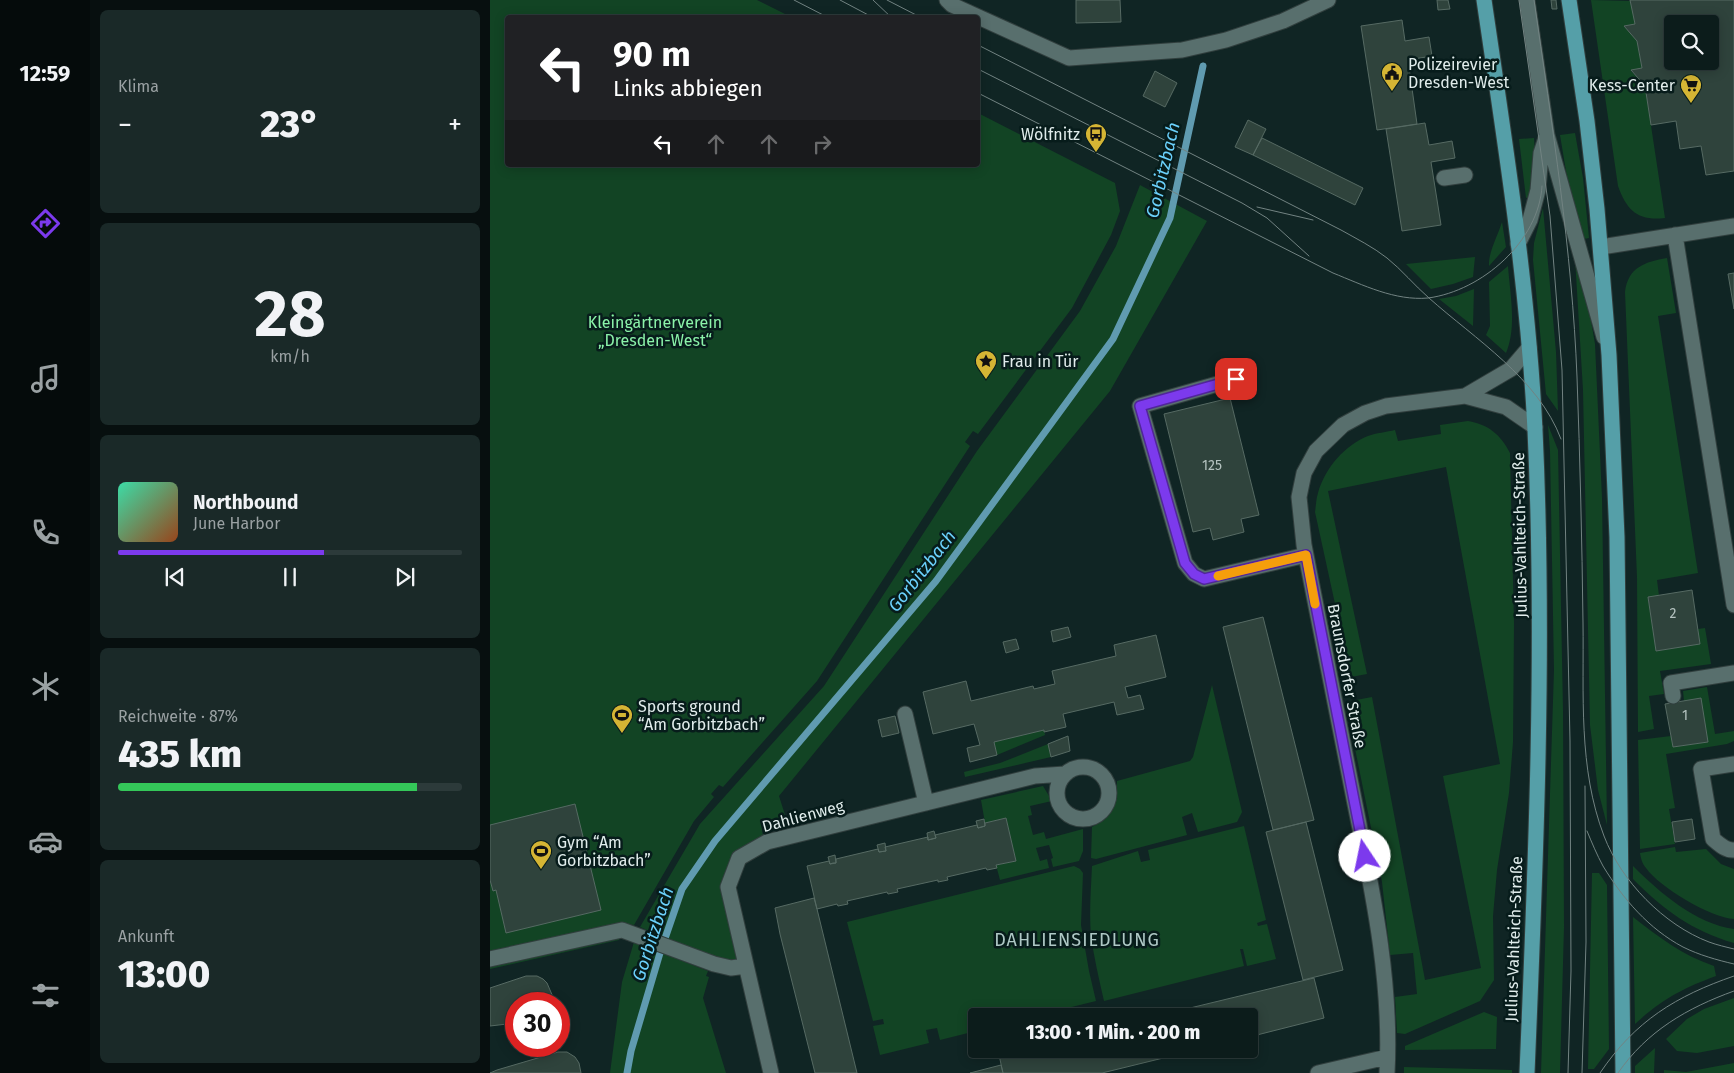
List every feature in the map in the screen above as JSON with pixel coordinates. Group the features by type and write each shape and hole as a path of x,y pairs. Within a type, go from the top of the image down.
{"main road":[{"name":"Julius-Vahlteich-Straße","path":"1484,0 1518,244 1534,427 1540,624 1538,763 1527,1073"},
{"path":"1569,0 1587,121 1601,247 1608,355 1616,537 1623,1073"}],"street":[{"path":"947,0 952,5 974,15"},
{"path":"980,18 1069,58 1182,50 1226,40 1283,21 1328,0"},
{"path":"1528,0 1547,135 1608,355"},
{"path":"1518,244 1530,220 1538,190 1541,152 1547,135"},
{"path":"1444,178 1465,176"},
{"path":"1601,247 1734,226"},
{"path":"1675,235 1734,605"},
{"name":"Braunsdorfer Straße","path":"1465,396 1511,369 1528,348"},
{"path":"1236,379 1140,406 1185,563 1194,574 1204,579 1306,555"},
{"name":"Braunsdorfer Straße","path":"1386,1073 1388,1057 1386,992 1376,911 1306,555 1298,497 1304,473 1316,451 1343,424 1365,413 1386,406 1465,396 1506,407 1534,427"},
{"path":"1673,696 1671,683 1734,673"},
{"path":"905,714 926,803"},
{"path":"1734,764 1702,769 1714,839 1722,846 1734,850"},
{"name":"Dahlienweg","path":"771,1073 728,887 739,858 767,842 1035,776 1065,774"},
{"path":"490,960 622,930 714,964 731,968 746,966"},
{"path":"1318,1073 1388,1057"}],"green space":[{"name":"Kleingärtnerverein „Dresden-West“","path":"490,0 757,0 787,15 505,15 505,167 980,167 980,114 1115,183 1120,211 1111,235 1072,308 978,434 973,431 965,442 970,446 817,681 723,787 719,785 711,794 714,797 694,821 634,925 624,924 619,940 490,969"},
{"path":"1591,0 1631,1 1635,24 1624,26 1637,41 1642,68 1631,71 1645,86 1665,218 1656,219 1641,216 1630,208 1621,195 1618,186"},
{"path":"1575,133 1583,178 1589,238 1584,239 1567,177 1560,135"},
{"path":"1534,138 1535,155 1530,197 1526,198 1519,139"},
{"path":"1140,185 1207,221 1110,391 779,796 786,818 791,822 762,830 763,836 734,853 739,961 726,963 681,945 675,958 708,971 706,976 709,977 703,998 726,1073 610,1073 622,982 634,942 645,946 651,932 640,927 700,824 824,686 977,451 1080,311 1116,246"},
{"path":"1543,208 1556,352 1558,411 1546,394 1533,260 1534,243"},
{"path":"1502,222 1506,247 1489,266 1492,250"},
{"path":"1475,257 1473,277 1431,289 1406,264"},
{"path":"1575,258 1589,309 1595,344 1602,498 1607,825 1598,790 1590,725 1583,390"},
{"path":"1667,258 1676,313 1658,316 1698,573 1657,580 1659,596 1648,598 1656,651 1700,644 1698,629 1705,628 1711,664 1660,671 1664,694 1649,696 1654,729 1638,732 1637,577 1625,292 1634,271 1652,261"},
{"path":"1508,266 1512,321 1506,353 1486,335 1490,326 1489,282"},
{"path":"1474,289 1473,326 1439,299 1456,296"},
{"path":"1468,421 1493,431 1510,453 1514,623 1513,742 1509,793 1497,870 1493,916 1494,980 1480,1001 1405,1034 1397,1033 1395,997 1417,994 1413,953 1390,955 1382,882 1347,709 1356,700 1372,697 1425,980 1481,968 1443,776 1500,764 1446,467 1328,491 1367,674 1351,677 1315,512 1317,495 1321,484 1337,458 1351,445 1371,435 1395,430 1398,441 1441,434 1440,425"},
{"path":"1548,425 1558,450 1563,710 1564,927 1560,1073 1541,1073 1554,670"},
{"path":"1212,685 1242,812 1237,822 1198,832 1192,813 1182,817 1187,835 1096,859 1091,858 1092,827 1105,819 1113,809 1117,781 1190,761 1193,757"},
{"path":"1707,687 1715,734 1734,731 1734,741 1727,744 1666,754 1675,808 1669,809 1675,844 1640,849 1638,740 1671,736 1673,747 1708,742 1684,701 1683,691"},
{"path":"1044,730 1045,735 997,755 994,742"},
{"path":"1048,744 1051,757 965,777 964,772 1000,763"},
{"path":"1043,786 1052,801 1030,806 1032,815 1028,816 1033,835 1044,832 1046,839 1083,829 1083,851 1079,861 1053,867 1051,859 1053,858 1049,845 1036,848 1040,861 1047,859 1049,868 1000,880 996,865 1016,861 1006,818 985,823 981,800"},
{"path":"1244,826 1266,920 1257,923 1258,926 1267,924 1276,959 1247,966 1243,949 1240,949 1244,966 1104,1001 1091,936 1092,866 1138,851 1141,862 1150,860 1148,850"},
{"path":"1675,847 1676,852 1706,849 1721,864 1734,869 1734,919 1712,913 1686,900 1662,884 1646,868 1640,853"},
{"path":"1074,866 1083,873 1081,925 1096,1001 1068,1008 968,1008 968,1033 940,1040 937,1028 926,1030 929,1043 880,1055 873,1026 884,1024 883,1019 873,1021 847,922"},
{"path":"1633,866 1666,896 1692,914 1720,926 1734,929 1734,943 1692,926 1668,910 1633,879"},
{"path":"1592,873 1599,873 1607,885 1609,1049 1594,1069 1588,1069"},
{"path":"1633,917 1681,951 1714,966 1716,976 1693,985 1673,996 1654,1008 1635,1024"},
{"path":"1734,998 1734,1046 1697,1053 1677,1051 1666,1039 1687,1019 1704,1009"},
{"path":"1484,1012 1497,1017 1496,1049 1405,1050 1405,1046"},
{"path":"1655,1048 1654,1073 1635,1073 1635,1066"},
{"path":"1734,1063 1734,1073 1664,1073 1664,1070 1686,1072"},
{"path":"1404,1067 1512,1070 1512,1073 1404,1073"}],"building":[{"path":"1076,0 1120,0 1121,22 1076,23"},
{"path":"1437,0 1448,0 1450,9 1438,10"},
{"path":"1551,0 1556,0 1557,9 1552,9"},
{"name":"Kess-Center","path":"1630,0 1734,0 1734,171 1706,175 1701,146 1680,149 1676,121 1651,125 1645,86 1631,70 1642,68 1637,41 1624,26 1635,24"},
{"name":"Polizeirevier Dresden-West","path":"1402,20 1405,41 1429,37 1432,56 1408,60 1417,124 1377,130 1361,26"},
{"path":"1155,71 1177,83 1165,107 1143,96"},
{"path":"1248,120 1266,129 1253,155 1235,147"},
{"path":"1425,123 1429,145 1452,141 1455,158 1431,162 1441,225 1402,231 1386,129"},
{"path":"1262,138 1363,188 1355,205 1253,155"},
{"path":"1734,273 1734,309 1728,274"},
{"path":"1230,398 1259,515 1241,519 1244,532 1213,540 1210,528 1193,532 1164,414"},
{"path":"1692,590 1700,644 1656,651 1648,597"},
{"path":"1263,617 1314,820 1273,830 1223,627"},
{"path":"1068,627 1071,637 1053,642 1051,631"},
{"path":"1156,635 1166,677 1125,687 1128,698 1140,695 1144,709 1117,715 1114,702 1063,714 1066,727 1044,732 1044,730 994,742 997,755 970,762 967,748 980,745 974,724 933,734 923,692 966,681 971,701 1033,686 1034,689 1055,684 1052,671 1116,656 1114,645"},
{"path":"1016,639 1019,649 1006,653 1003,642"},
{"path":"1701,698 1708,742 1673,747 1665,704"},
{"path":"895,716 899,733 882,737 878,720"},
{"path":"1068,736 1070,751 1051,757 1048,744"},
{"name":"Gym “Am Gorbitzbach”","path":"575,804 601,910 506,933 496,890 493,891 490,880 490,825"},
{"path":"1006,818 1016,861 996,865 997,868 987,870 986,868 947,877 948,880 938,882 938,880 897,889 898,892 888,894 887,892 847,901 848,904 838,906 837,904 817,909 807,866 829,861 830,864 836,863 836,859 878,849 879,852 886,851 885,847 928,837 928,840 936,838 935,835 977,825 978,828 985,826 985,823"},
{"path":"984,819 985,826 978,828 976,821"},
{"path":"1692,819 1695,839 1675,842 1672,822"},
{"path":"1306,822 1343,970 1303,980 1266,832"},
{"path":"934,831 936,838 928,840 927,833"},
{"path":"885,843 886,851 879,852 877,845"},
{"path":"835,855 836,863 830,864 828,857"},
{"path":"814,898 857,1073 815,1073 780,934 775,908"},
{"path":"526,976 537,976 547,983 551,992 505,992 505,1024 490,1026 490,988"},
{"path":"1314,978 1324,1018 1258,1035 1258,1008 1190,1008"},
{"path":"570,1054 579,1063 581,1073 490,1073 541,1057 570,1057"},
{"path":"1000,1058 1163,1058 1102,1073 1003,1073"},
{"path":"1001,1065 1003,1073 970,1073"}],"waterway":[{"name":"Gorbitzbach","path":"627,1073 631,1051 660,953 682,889 715,841 936,581 1113,339 1170,218 1203,66"}],"tram line":[{"path":"794,0 823,15"},
{"path":"840,0 868,15"},
{"path":"873,0 889,15"},
{"path":"887,0 916,15"},
{"path":"1519,0 1550,216 1562,370 1570,741 1571,971 1568,1073"},
{"path":"1534,0 1548,94 1571,282 1577,377 1581,500 1584,731 1590,784 1604,836 1612,853 1621,869 1646,900 1676,925 1692,934 1709,942 1734,949"},
{"path":"980,46 1341,230 1376,250 1521,378 1551,417 1561,439"},
{"path":"980,70 1242,203 1267,218 1309,256"},
{"path":"980,94 1333,273 1379,291 1403,297 1428,298 1448,293 1468,285 1487,274 1519,244 1531,226 1542,186"},
{"path":"1257,207 1313,220"},
{"path":"1582,1073 1586,942 1585,786"},
{"path":"1587,831 1601,862 1619,890 1648,922 1683,947 1708,957 1734,964"},
{"path":"1600,1073 1628,1039 1658,1012 1694,992 1734,976"},
{"path":"1618,1073 1642,1045 1669,1023 1700,1005 1734,991"}],"slow traffic":[{"path":"1218,576 1306,555 1315,604"}],"place":[{"name":"Polizeirevier Dresden-West","path":"1392,92"},
{"name":"Kess-Center","path":"1691,104"},
{"name":"Wölfnitz","path":"1096,153"},
{"name":"Frau in Tür","path":"986,380"},
{"name":"Sports ground “Am Gorbitzbach”","path":"622,734"},
{"name":"Gym “Am Gorbitzbach”","path":"541,870"}],"district":[{"name":"DAHLIENSIEDLUNG","path":"1077,940"}],"route":[{"path":"1236,379 1140,406 1185,563 1194,574 1204,579 1306,555 1365,856"}]}
